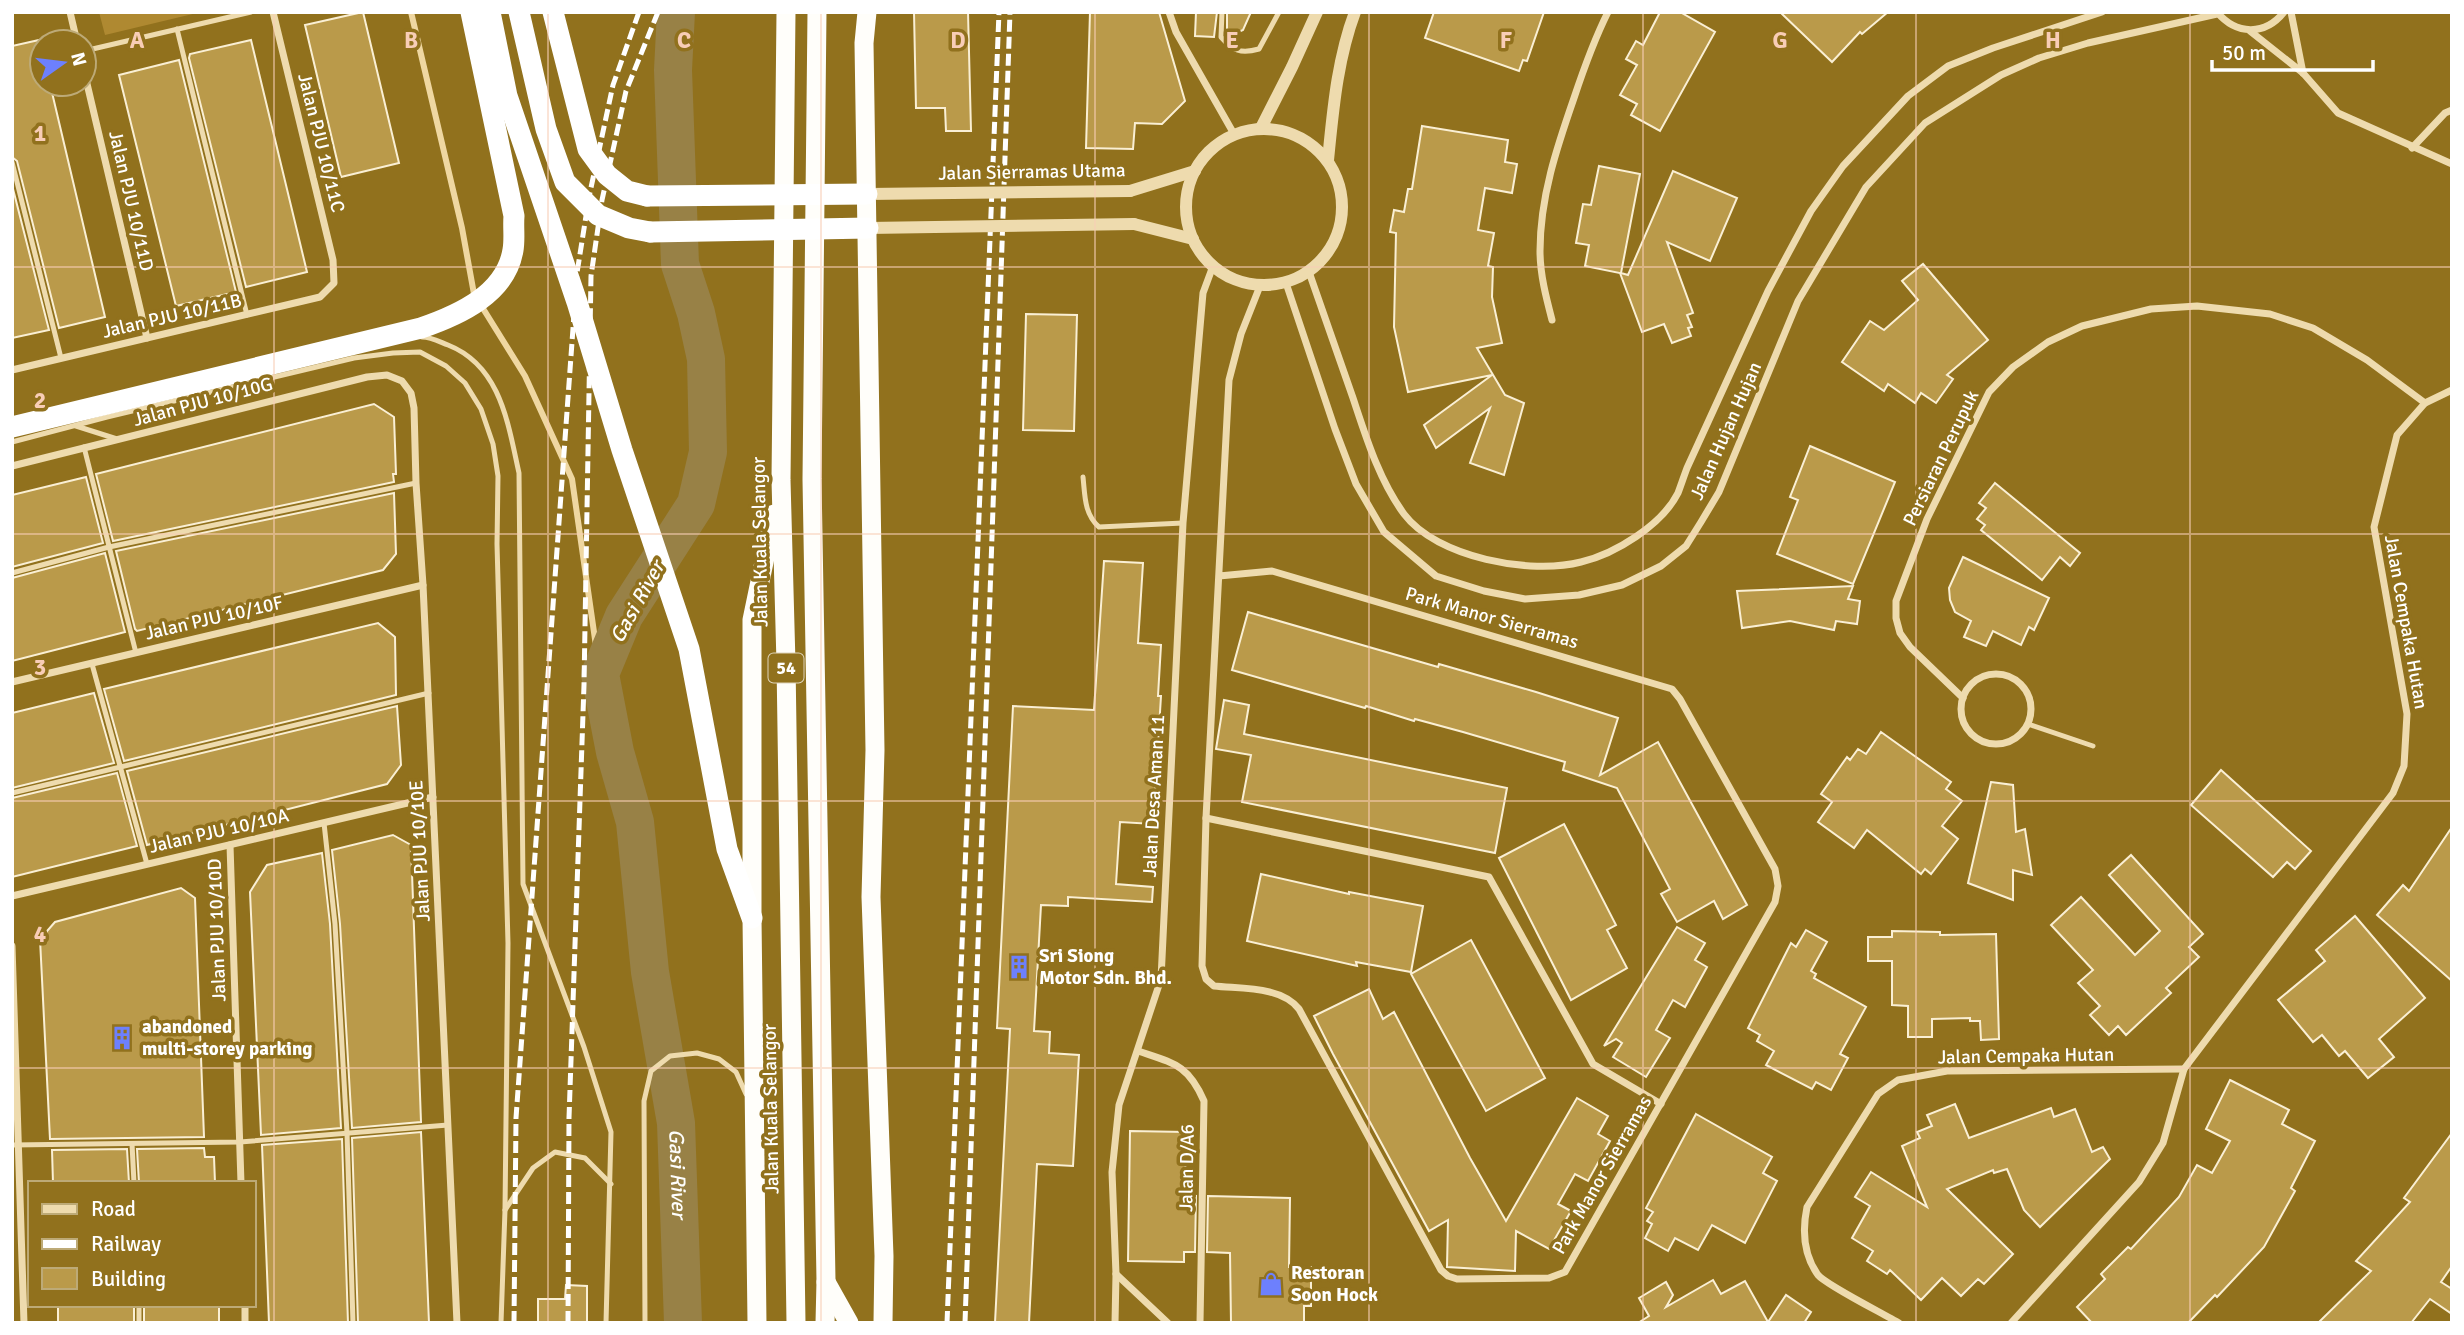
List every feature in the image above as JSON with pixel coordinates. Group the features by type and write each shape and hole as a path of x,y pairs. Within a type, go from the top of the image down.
{"highway":[{"path":"12,427 421,328 464,310 491,291 503,278 513,251 513,216 471,12"},
{"path":"490,12 507,96 689,649 727,849 752,918"},
{"path":"519,12 546,129 565,183 598,215 629,228 650,232 868,228"},
{"path":"555,12 588,149 607,175 627,191 647,196 867,194"},
{"name":"Jalan Kuala Selangor","path":"786,12 781,480 796,1323"},
{"name":"54","path":"817,12 812,479 825,1323"},
{"path":"867,12 864,43 875,750 871,897 884,1256 883,1323"},
{"path":"757,1323 752,918 752,620 781,480"},
{"path":"826,1281 849,1323"}],"street":[{"name":"Jalan PJU 10/11C","path":"273,12 333,260 334,283"},
{"path":"1169,12 1175,32 1234,134"},
{"path":"1261,128 1317,12"},
{"path":"1328,160 1334,96 1354,12"},
{"path":"1552,320 1540,252 1542,215 1553,158 1595,38 1608,12"},
{"name":"Jalan Hujan Hujan","path":"1309,272 1377,463 1405,515 1427,535 1488,562 1563,567 1598,558 1633,539 1656,520 1677,495 1762,304 1811,211 1843,166 1908,96 1948,66 2102,12"},
{"path":"2217,13 2237,28 2250,31 2263,29 2274,23 2284,12"},
{"path":"2291,12 2304,73"},
{"name":"Jalan Hujan Hujan","path":"1286,283 1356,484 1384,532 1436,576 1484,592 1525,599 1579,595 1622,585 1669,559 1686,546 1719,492 1798,301 1866,187 1925,123 2001,75 2039,58 2088,43 2217,13"},
{"path":"2250,31 2304,73 2339,113 2452,164"},
{"name":"Jalan PJU 10/11D","path":"90,98 147,338"},
{"path":"2413,148 2445,113 2452,110"},
{"path":"1261,128 1286,131 1309,142 1328,160 1339,183 1343,208 1339,232 1327,255 1309,272 1286,283 1260,286 1235,280 1213,266 1201,254 1192,239 1186,216 1187,193 1195,171 1211,149 1234,134 1261,128"},
{"name":"Jalan Sierramas Utama","path":"867,194 1130,191 1195,171"},
{"path":"868,228 1134,224 1192,239"},
{"name":"Jalan Desa Aman 11","path":"1115,1323 1114,1158 1119,1105 1161,979 1183,523 1203,293 1213,266"},
{"name":"Jalan PJU 10/11B","path":"12,370 320,298 334,283"},
{"name":"Park Manor Sierramas","path":"1219,576 1272,571 1672,689 1775,869 1779,886 1775,902 1565,1272 1549,1278 1457,1279 1448,1276 1441,1270 1299,1009 1291,999 1279,994 1214,986 1206,979 1202,966 1206,818 1229,380 1241,334 1260,286"},
{"name":"Persiaran Perupuk","path":"1962,698 1910,647 1900,633 1896,618 1896,601 1927,519 1989,392 2013,367 2048,342 2082,326 2151,309 2197,306 2270,314 2314,328 2367,360 2425,403"},
{"name":"Jalan PJU 10/10G","path":"12,466 345,382 387,375 402,381"},
{"name":"Jalan PJU 10/10E","path":"402,381 411,393 414,408 457,1323"},
{"name":"Jalan Cempaka Hutan","path":"2011,1323 2139,1182 2163,1143 2184,1069 2393,793 2404,766 2407,714 2374,527 2397,435 2425,403 2452,390"},
{"name":"Jalan PJU 10/10F","path":"12,682 423,585"},
{"path":"2001,674 2017,680 2027,692 2031,708 2028,724 2019,736 2006,743 1991,744 1977,738 1966,727 1961,713 1962,698 1971,684 1985,676 2001,674"},
{"name":"Jalan PJU 10/10A","path":"12,896 433,797"},
{"path":"1206,818 1489,877 1593,1063 1661,1104"},
{"name":"Jalan PJU 10/10D","path":"230,845 241,1181"},
{"path":"12,946 15,1145 24,1323"},
{"name":"Jalan D/A6","path":"1138,1051 1187,1071 1204,1101 1200,1323"},
{"name":"Jalan Cempaka Hutan","path":"1899,1323 1819,1277 1804,1246 1803,1229 1807,1207 1878,1094 1898,1080 1947,1072 2184,1069"},
{"path":"1116,1274 1168,1323"}],"lane":[{"path":"98,48 251,12"},
{"path":"1222,12 1221,37 1231,49 1244,54 1259,49 1279,12"},
{"path":"177,30 247,314"},
{"path":"12,162 61,358"},
{"path":"379,337 427,337 464,351 483,367 496,390 509,429 519,473 523,884 584,1047 611,1132 606,1323"},
{"path":"12,442 341,362 393,353 420,352 446,366 465,383 481,409 493,444 498,476 497,544 508,943 501,1323"},
{"path":"74,425 120,440"},
{"path":"84,447 136,653"},
{"path":"1083,477 1087,510 1091,521 1099,527 1183,523"},
{"path":"12,573 109,547 416,482"},
{"path":"92,664 147,864"},
{"path":"12,793 429,693"},
{"path":"2028,724 2093,746"},
{"path":"324,823 335,924 347,1133 353,1323"},
{"path":"645,1323 643,1101 650,1071 670,1056 697,1053 719,1059 736,1072 754,1116"},
{"path":"15,1145 240,1142 448,1125"},
{"path":"132,1144 134,1181"},
{"path":"505,1210 533,1168 555,1152 585,1158 611,1184"}],"shaded area":[{"path":"99,12 201,12 105,35"}],"building":[{"path":"363,12 399,163 341,177 305,25"},
{"path":"914,12 968,12 971,131 946,131 945,108 916,108"},
{"path":"1090,12 1159,12 1185,101 1162,124 1135,123 1133,149 1086,148"},
{"path":"1196,12 1217,12 1214,37 1195,36"},
{"path":"1227,12 1251,12 1243,30 1234,34 1227,29"},
{"path":"1434,12 1544,12 1527,61 1523,60 1519,71 1425,38"},
{"path":"1660,12 1680,12 1715,32 1660,131 1631,115 1637,104 1620,95 1637,65 1626,59 1636,41 1643,45"},
{"path":"1780,12 1888,12 1862,34 1860,32 1832,62"},
{"path":"251,40 307,272 246,287 189,58 190,54"},
{"path":"28,42 28,98 53,98 105,317 59,328 17,161 12,157 12,46"},
{"path":"179,60 236,292 176,306 119,75"},
{"path":"1422,126 1508,140 1505,162 1517,164 1512,193 1485,188 1478,230 1494,233 1488,266 1493,267 1492,297 1502,343 1477,348 1505,395 1524,403 1504,475 1470,463 1490,408 1436,448 1424,425 1492,375 1408,392 1394,327 1396,233 1390,232 1394,210 1404,212 1408,189 1412,189"},
{"path":"1599,166 1640,174 1621,273 1628,275 1673,171 1737,198 1710,261 1667,242 1693,313 1687,315 1692,327 1688,328 1691,336 1672,343 1664,324 1642,332 1620,273 1585,266 1589,245 1576,243 1583,204 1591,205"},
{"path":"12,185 49,330 12,338"},
{"path":"1923,264 1988,340 1947,375 1953,379 1936,403 1921,393 1915,403 1888,384 1884,391 1842,362 1870,321 1884,330 1918,300 1902,281"},
{"path":"1026,314 1077,315 1074,431 1023,430"},
{"path":"374,404 394,417 394,482 113,541 96,474"},
{"path":"1810,446 1895,482 1853,584 1777,554 1798,500 1790,497"},
{"path":"86,477 103,543 12,567 12,495"},
{"path":"1995,483 2080,553 2070,566 2060,557 2042,580 1981,530 1985,525 1977,519 1986,508 1979,503"},
{"path":"394,493 396,554 383,570 137,631 135,629 116,551"},
{"path":"105,553 125,632 12,661 12,578"},
{"path":"1963,557 2049,598 2034,630 2029,627 2021,645 1993,631 1986,646 1964,637 1971,621 1955,612 1949,588"},
{"path":"1104,561 1143,563 1138,643 1161,645 1158,696 1161,696 1153,824 1120,822 1116,884 1153,887 1152,902 1068,897 1068,906 1041,905 1034,1031 1050,1032 1049,1053 1079,1055 1073,1166 1037,1164 1029,1323 995,1323 1010,1029 997,1028 1013,706 1094,710"},
{"path":"1853,586 1848,599 1860,601 1857,624 1836,621 1834,630 1790,621 1742,628 1737,591"},
{"path":"1248,612 1438,667 1439,664 1618,718 1600,775 1658,742 1747,905 1723,919 1714,901 1677,922 1661,894 1670,889 1617,788 1563,770 1565,762 1232,670"},
{"path":"378,623 395,637 396,695 124,761 104,689"},
{"path":"94,693 114,763 12,788 12,713"},
{"path":"1224,700 1249,705 1244,734 1507,788 1495,853 1242,802 1251,755 1216,749"},
{"path":"397,706 401,765 387,784 147,845 127,771"},
{"path":"1881,732 1951,782 1946,789 1962,801 1942,826 1958,839 1931,874 1925,869 1921,874 1867,830 1854,848 1818,822 1832,802 1821,794 1847,757 1850,760 1858,749 1866,754"},
{"path":"2221,770 2311,851 2295,869 2287,862 2273,877 2191,805"},
{"path":"117,773 137,846 12,877 12,798"},
{"path":"1991,782 2013,785 2016,832 2025,829 2032,875 2013,870 2013,900 1968,883"},
{"path":"1564,824 1616,925 1607,930 1627,968 1571,1000 1499,858"},
{"path":"2452,827 2452,981 2377,915 2403,885 2409,891"},
{"path":"393,835 411,845 421,1122 352,1128 340,924 332,850"},
{"path":"322,853 330,924 341,1128 261,1135 250,892 267,865"},
{"path":"2131,855 2203,934 2189,947 2199,957 2166,988 2171,993 2126,1035 2118,1026 2109,1035 2090,1015 2100,1006 2078,983 2093,970 2051,925 2081,897 2135,955 2160,931 2109,875"},
{"path":"1261,874 1349,894 1423,906 1411,972 1356,962 1357,966 1247,941"},
{"name":"abandoned multi-storey parking","path":"181,888 195,898 204,1137 50,1139 40,939 55,922"},
{"path":"2355,916 2425,998 2379,1039 2394,1057 2368,1078 2345,1051 2339,1056 2322,1035 2313,1042 2278,1000 2325,961 2316,950"},
{"path":"1677,927 1705,943 1695,960 1707,967 1685,1007 1673,1000 1656,1030 1670,1038 1646,1077 1613,1057 1622,1043 1616,1039 1604,1046"},
{"path":"1806,930 1827,942 1811,971 1816,974 1814,978 1866,1007 1840,1054 1848,1058 1831,1090 1816,1082 1812,1089 1766,1065 1774,1051 1757,1041 1760,1035 1748,1028 1791,943 1796,947"},
{"path":"1892,931 1940,932 1940,935 1996,934 1999,1039 1981,1040 1980,1021 1970,1021 1970,1018 1932,1019 1932,1037 1908,1037 1908,1006 1892,1005 1892,961 1868,961 1868,937 1892,937"},
{"path":"1471,940 1545,1078 1486,1111 1411,974"},
{"path":"1369,989 1383,1019 1394,1012 1506,1221 1577,1098 1608,1116 1598,1134 1610,1141 1588,1181 1575,1174 1558,1204 1571,1211 1549,1249 1516,1231 1515,1271 1447,1267 1448,1220 1429,1231 1333,1054 1314,1016"},
{"path":"2230,1080 2289,1110 2282,1124 2315,1141 2291,1188 2295,1191 2264,1247 2217,1297 2215,1295 2188,1323 2092,1323 2077,1307 2105,1279 2101,1274 2128,1247 2131,1249 2179,1197 2197,1165 2212,1173 2230,1141 2206,1129"},
{"path":"1955,1104 1969,1138 2051,1108 2054,1117 2075,1109 2092,1152 2103,1147 2110,1159 2040,1227 2024,1210 2007,1169 1994,1173 1993,1170 1947,1189 2013,1254 1984,1284 1978,1279 1961,1296 1942,1278 1921,1300 1890,1270 1887,1274 1867,1261 1873,1251 1852,1238 1870,1206 1855,1197 1871,1172 1927,1207 1902,1146 1920,1138 1917,1132 1932,1126 1927,1115"},
{"path":"1696,1114 1772,1157 1763,1173 1777,1181 1745,1243 1712,1225 1698,1250 1675,1238 1668,1251 1645,1238 1652,1224 1647,1221 1653,1212 1646,1208"},
{"path":"1130,1131 1186,1132 1185,1195 1196,1196 1195,1252 1184,1252 1184,1262 1128,1261"},
{"path":"421,1132 429,1323 358,1323 352,1138"},
{"path":"2452,1133 2452,1266 2441,1282 2452,1289 2452,1314 2430,1299 2411,1323 2318,1323 2371,1271 2356,1261 2410,1202 2404,1198"},
{"path":"342,1139 348,1323 269,1323 262,1145"},
{"path":"204,1148 205,1157 214,1157 215,1181 139,1181 137,1149"},
{"path":"127,1149 129,1181 53,1181 52,1150"},
{"path":"1208,1196 1290,1198 1289,1267 1311,1267 1311,1306 1304,1306 1304,1323 1231,1323 1230,1253 1207,1252"},
{"path":"1713,1280 1721,1294 1745,1281 1768,1322 1786,1295 1811,1312 1804,1323 1638,1323 1649,1316 1639,1298 1666,1282 1673,1295 1666,1307"},
{"path":"566,1285 587,1286 587,1323 538,1323 538,1299 565,1299"},
{"path":"58,1307 134,1307 134,1323 58,1323"},
{"path":"144,1307 219,1307 219,1323 144,1323"}],"waterway":[{"path":"411,12 462,228 474,294 525,376 572,479 600,674"},
{"name":"Gasi River","path":"676,12 673,70 680,264 696,313 706,359 708,452 696,504 624,616 600,674 615,752 635,822 650,972 676,1123 683,1323"}],"railway":[{"path":"514,1323 516,1118 577,273 589,197 613,85 639,12"},
{"path":"568,1323 569,1118 584,685 591,276 602,200 626,91 658,12"},
{"path":"947,1323 999,12"},
{"path":"965,1323 1010,12"}],"place":[{"name":"Sri Siong Motor Sdn. Bhd.","path":"1019,967"},
{"name":"abandoned multi-storey parking","path":"122,1038"},
{"name":"Restoran Soon Hock","path":"1271,1284"}]}
